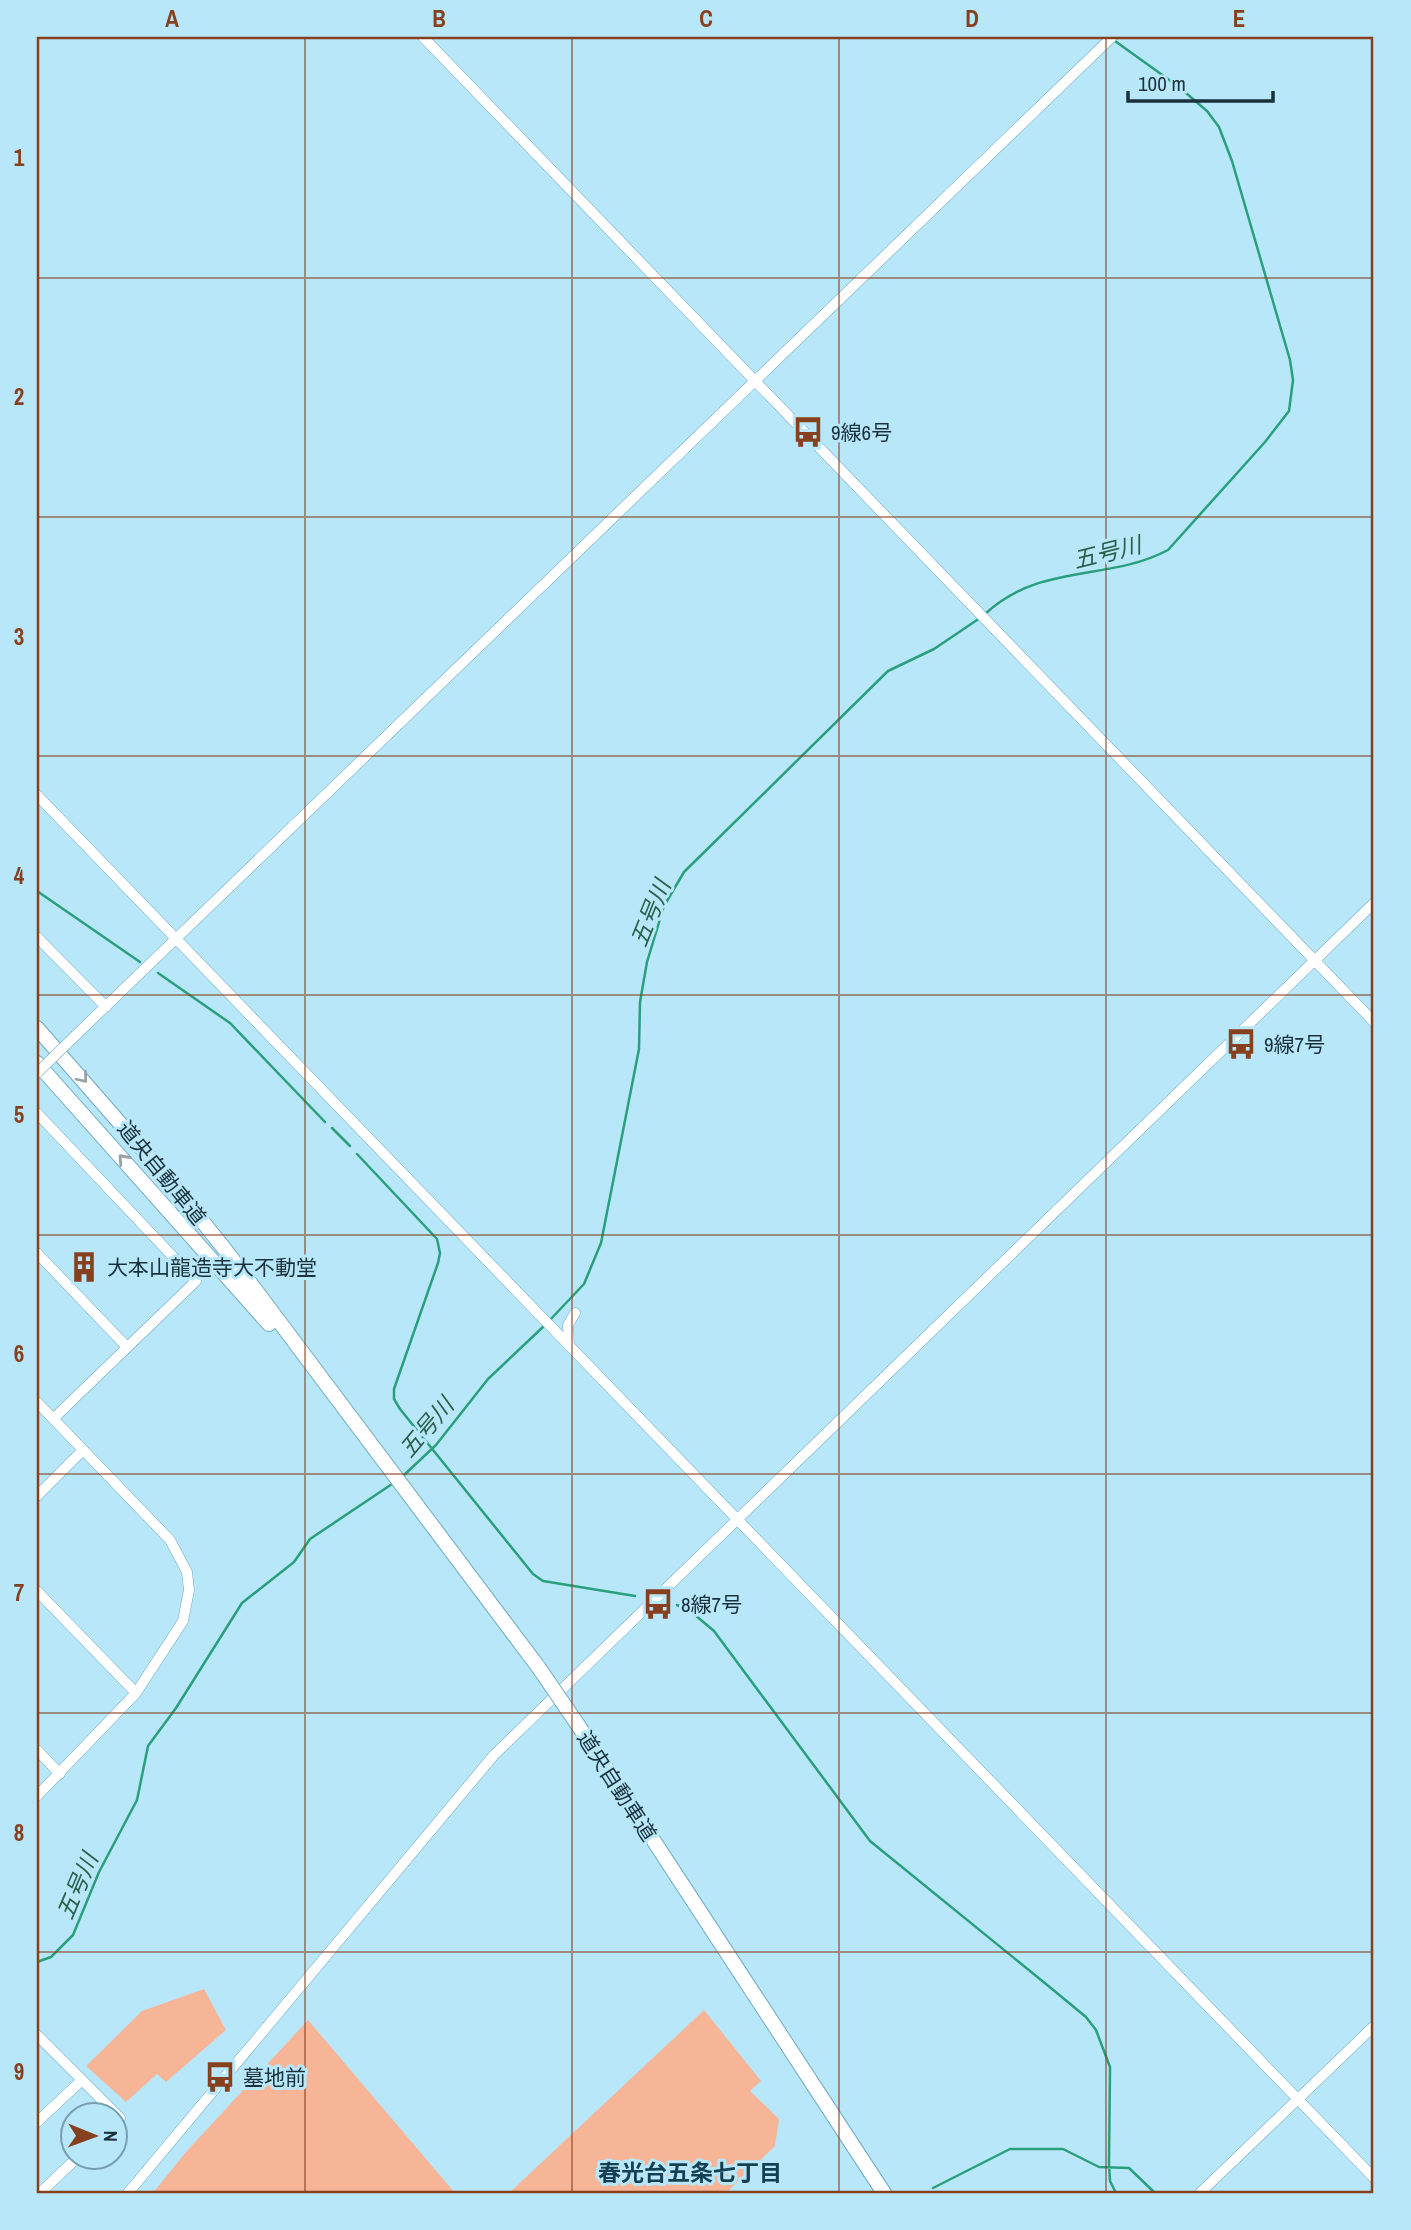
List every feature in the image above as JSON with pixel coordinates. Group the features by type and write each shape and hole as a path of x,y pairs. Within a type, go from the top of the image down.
{"highway":[{"name":"道央自動車道","path":"37,1028 165,1175 539,1668 884,2193"},
{"name":"道央自動車道","path":"37,1063 331,1393"}],"street":[{"path":"423,37 1374,1022"},
{"path":"37,1073 1112,37"},
{"path":"37,794 1374,2178"},
{"path":"128,2193 494,1755 1374,903"},
{"path":"37,937 106,1007"},
{"path":"37,1113 195,1281 53,1419"},
{"path":"37,1253 126,1346"},
{"path":"569,1346 568,1325 575,1312"},
{"path":"37,1402 170,1540 187,1572 189,1598 183,1621 136,1693 37,1796"},
{"path":"37,1496 83,1450"},
{"path":"38,1596 136,1693"},
{"path":"37,1750 60,1774"},
{"path":"1200,2193 1374,2026"},
{"path":"39,2042 102,2100"},
{"path":"37,2122 82,2080"},
{"path":"40,2193 65,2170"}],"shaded area":[{"path":"204,1989 226,2030 166,2082 157,2074 128,2100 124,2100 86,2066 142,2011"},
{"path":"704,2010 761,2081 750,2091 779,2119 775,2146 726,2193 509,2193"},
{"path":"308,2020 455,2193 153,2193 185,2153"}],"waterway":[{"name":"五号川","path":"985,614 1006,598 1029,587 1052,579 1145,560 1168,550 1265,442 1289,411 1293,380 1290,360 1232,161 1219,127 1207,111 1179,87 1115,41"},
{"name":"五号川","path":"549,1321 584,1284 601,1243 639,1049 640,1002 647,962 664,906 684,872 888,671 934,649 980,618"},
{"path":"37,891 140,962"},
{"path":"158,973 230,1023 325,1122"},
{"path":"332,1128 350,1146"},
{"path":"357,1154 437,1239 440,1253 394,1389 394,1399 400,1409 533,1574 543,1581 635,1596"},
{"name":"五号川","path":"403,1476 436,1445 488,1379 544,1326"},
{"name":"五号川","path":"37,1962 51,1957 73,1935 99,1872 137,1800 148,1746 176,1708 242,1603 294,1562 310,1539 395,1482"},
{"path":"677,1605 689,1610 714,1631 870,1841 1086,2017 1096,2030 1110,2067 1109,2164 1110,2181 1116,2193"},
{"path":"933,2188 1010,2149 1063,2149 1099,2167 1129,2168 1155,2193"}],"place":[{"name":"9線6号","path":"808,432"},
{"name":"9線7号","path":"1241,1044"},
{"name":"大本山龍造寺大不動堂","path":"84,1267"},
{"name":"8線7号","path":"658,1604"},
{"name":"墓地前","path":"220,2077"}],"district":[{"name":"春光台五条七丁目","path":"690,2172"}]}
